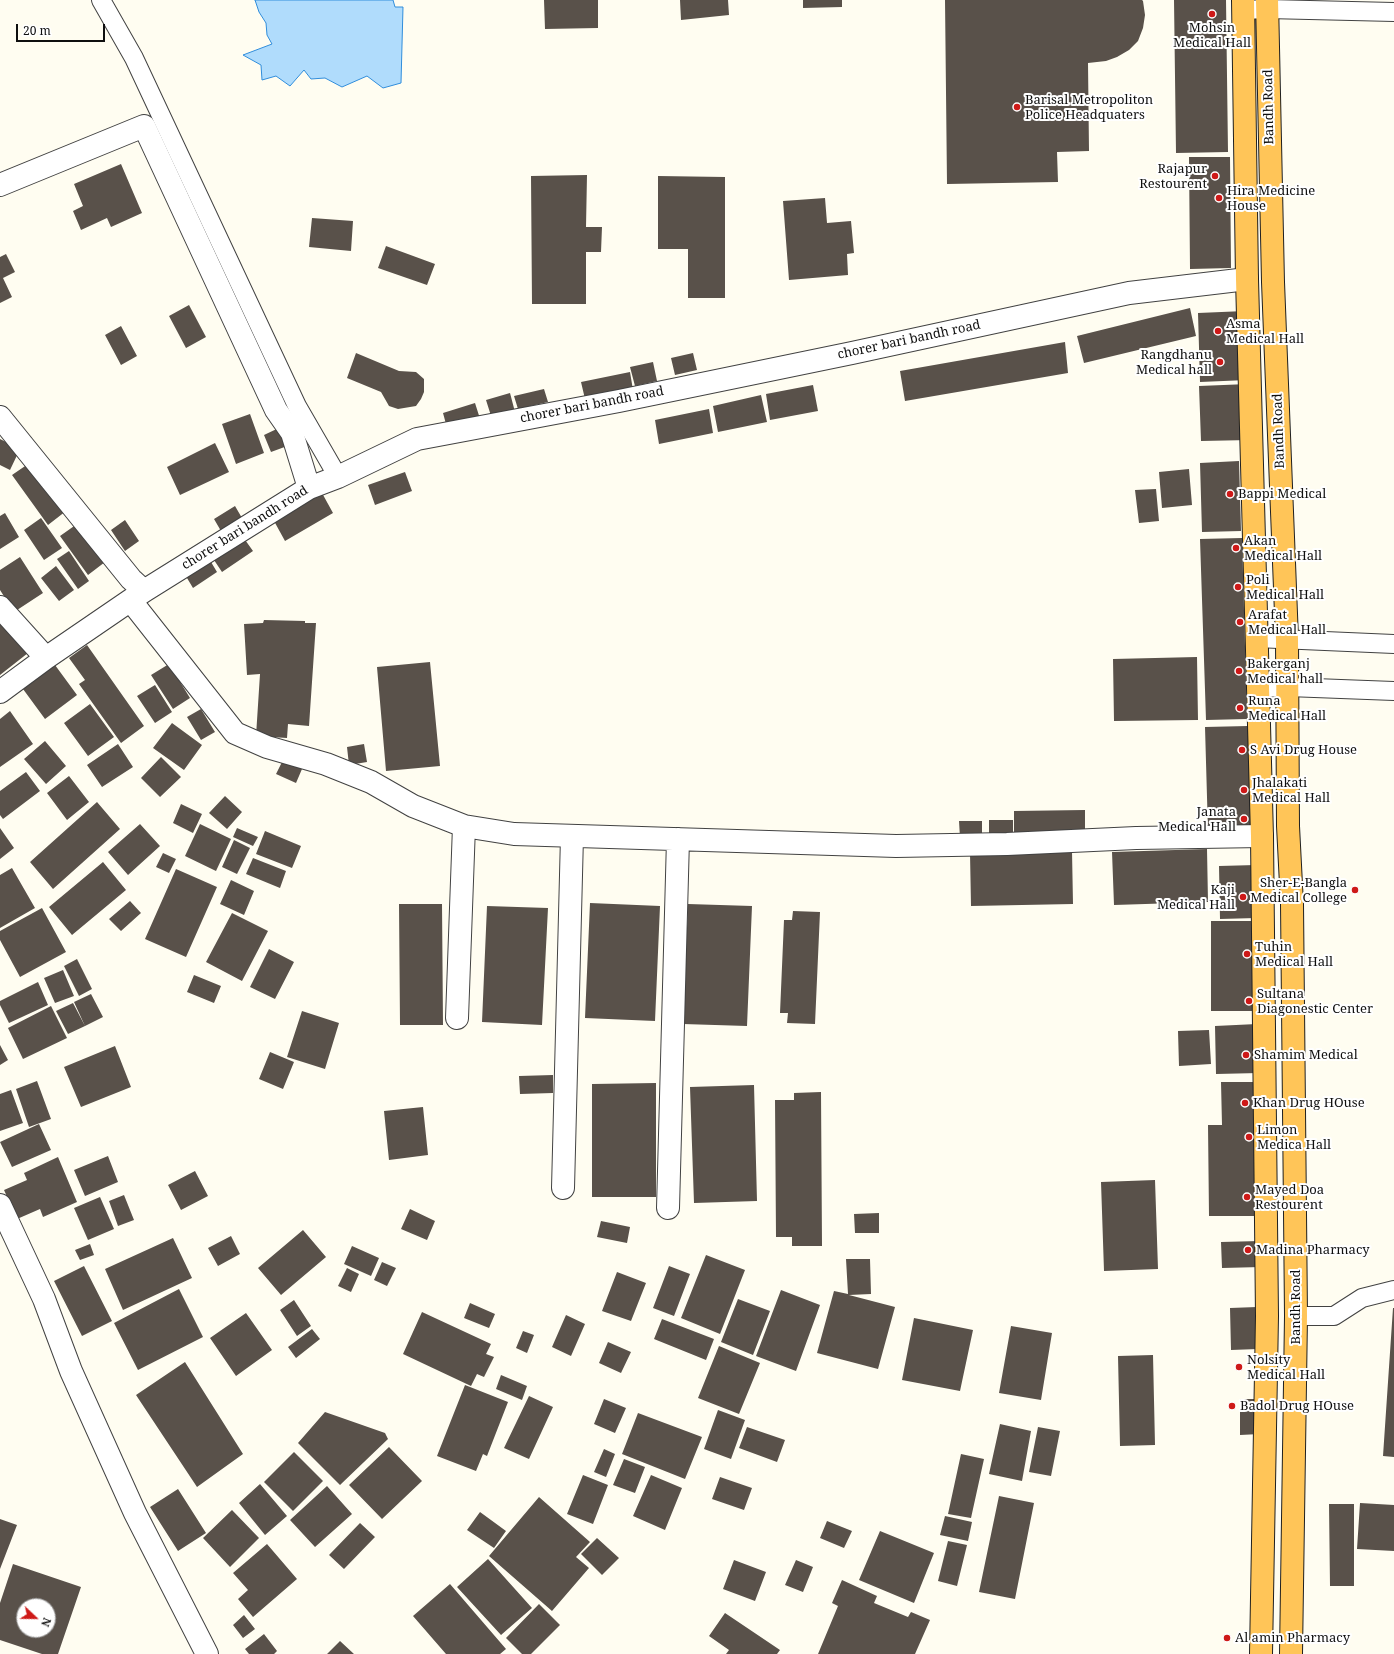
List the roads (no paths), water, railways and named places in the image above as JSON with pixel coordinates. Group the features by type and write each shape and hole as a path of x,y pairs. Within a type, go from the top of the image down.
{"highway":[{"name":"Bandh Road","path":"1267,4 1273,282 1287,639 1288,826 1292,904 1296,1316 1291,1654"},
{"name":"Bandh Road","path":"1243,5 1247,279 1262,836 1267,1316 1261,1654"},
{"path":"1267,1316 1296,1316"}],"street":[{"path":"0,185 144,126 276,410 292,433 309,488"},
{"name":"chorer bari bandh road","path":"0,692 46,658 137,596 309,488 338,477 417,440 852,352 1129,293 1247,279"},
{"path":"0,417 131,580 137,596 235,733 267,747 326,764 371,782 413,806 464,826 514,834 896,846 1006,844 1136,838 1262,836"},
{"path":"0,607 46,658"},
{"path":"457,1018 464,826"},
{"path":"563,1188 572,836"},
{"path":"668,1208 678,839"},
{"path":"0,1205 44,1299 71,1371 135,1513 207,1654"}],"lane":[{"path":"101,0 134,58 297,406 338,477"},
{"path":"1243,5 1267,4 1394,12"},
{"path":"1256,638 1394,644"},
{"path":"1258,688 1288,687 1394,691"},
{"path":"1296,1316 1334,1316 1362,1298 1394,1290"}],"water":[{"path":"255,0 393,0 395,7 403,7 401,83 383,88 367,76 342,87 325,78 311,79 304,70 290,86 276,76 262,80 261,65 243,55 272,44 267,35 266,23 259,12"}],"place":[{"name":"Mohsin Medical Hall","path":"1212,14"},
{"name":"Barisal Metropoliton Police Headquaters","path":"1017,107"},
{"name":"Rajapur Restourent","path":"1215,176"},
{"name":"Hira Medicine House","path":"1219,198"},
{"name":"Asma Medical Hall","path":"1218,331"},
{"name":"Rangdhanu Medical hall","path":"1220,362"},
{"name":"Bappi Medical","path":"1230,494"},
{"name":"Akan Medical Hall","path":"1236,548"},
{"name":"Poli Medical Hall","path":"1238,587"},
{"name":"Arafat Medical Hall","path":"1240,622"},
{"name":"Bakerganj Medical hall","path":"1239,671"},
{"name":"Runa Medical Hall","path":"1240,708"},
{"name":"S Avi Drug House","path":"1242,750"},
{"name":"Jhalakati Medical Hall","path":"1244,790"},
{"name":"Janata Medical Hall","path":"1244,819"},
{"name":"Sher-E-Bangla Medical College","path":"1355,890"},
{"name":"Kaji Medical Hall","path":"1243,897"},
{"name":"Tuhin Medical Hall","path":"1247,954"},
{"name":"Sultana Diagonestic Center","path":"1249,1001"},
{"name":"Shamim Medical","path":"1246,1055"},
{"name":"Khan Drug HOuse","path":"1245,1103"},
{"name":"Limon Medica Hall","path":"1249,1137"},
{"name":"Mayed Doa Restourent","path":"1247,1197"},
{"name":"Madina Pharmacy","path":"1248,1250"},
{"name":"Nolsity Medical Hall","path":"1239,1367"},
{"name":"Badol Drug HOuse","path":"1232,1406"},
{"name":"Al amin Pharmacy","path":"1227,1638"}]}
